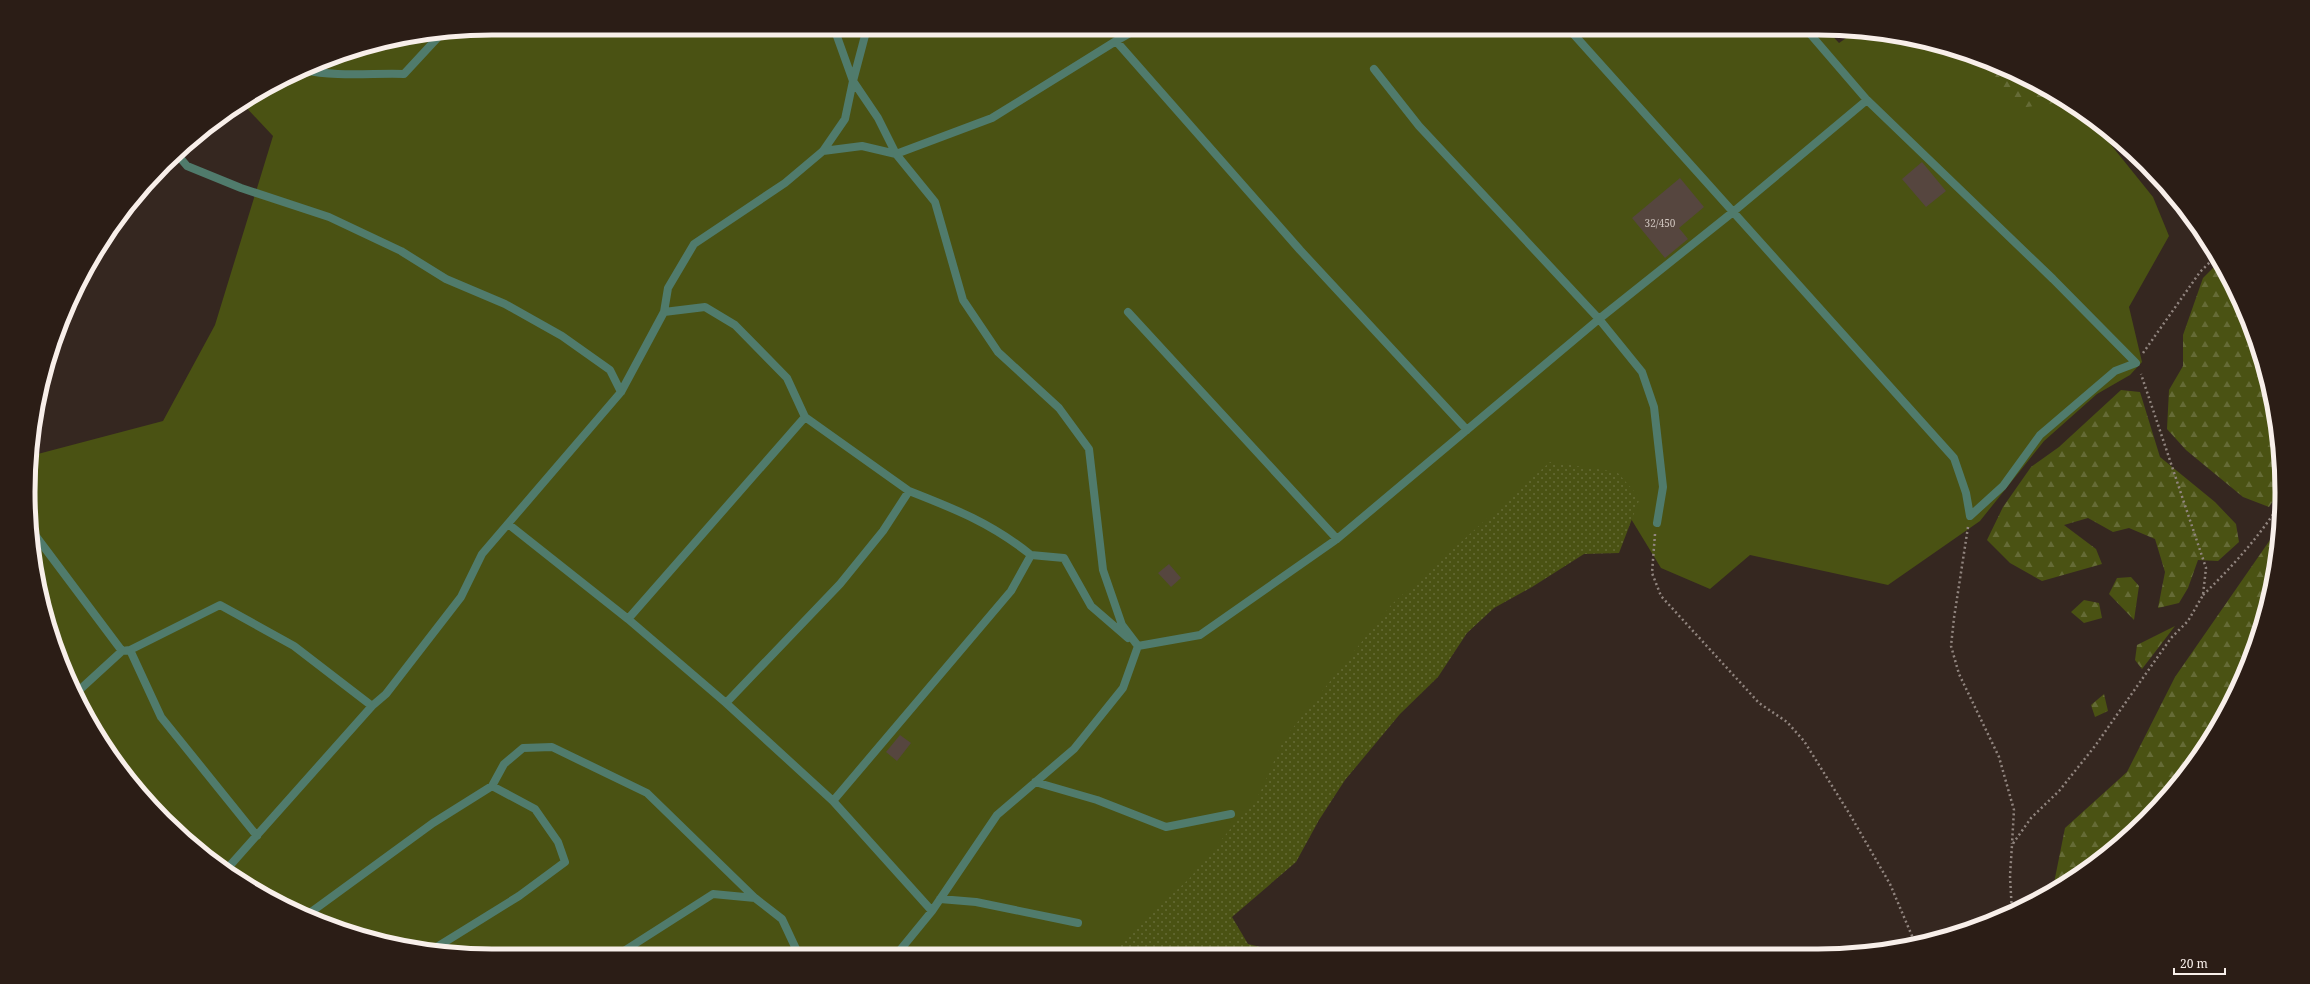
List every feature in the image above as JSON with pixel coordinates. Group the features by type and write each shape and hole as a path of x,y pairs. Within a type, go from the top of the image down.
{"lane":[{"path":"837,35 854,81 878,118 896,154 935,202 963,300 998,352 1059,408 1089,449 1103,570 1122,625 1138,646"},
{"path":"230,866 372,706 386,694 461,596 482,554 621,392 664,312 668,288 694,244 785,183 822,151 846,119 865,35"},
{"path":"822,151 862,146 896,154 992,118 1126,35"},
{"path":"1574,35 1954,458 1966,493 1970,516"},
{"path":"1811,35 1867,100 2053,279 2136,363 2115,370 2040,435 2002,486 1970,516"},
{"path":"313,72 323,74 369,72 404,74 437,39"},
{"path":"1116,41 1300,250 1467,430"},
{"path":"1374,69 1419,126 1599,319 1642,372 1654,407 1663,487 1656,523"},
{"path":"1138,646 1200,635 1337,539 1599,319 1733,212 1867,100"},
{"path":"180,158 187,166 241,188 329,217 401,251 446,279 505,304 562,336 610,370 621,392"},
{"path":"664,312 705,308 735,325 787,378 806,418 908,491 965,513 1006,535 1031,554 1064,558 1091,606 1138,646"},
{"path":"1128,312 1337,539"},
{"path":"628,619 806,418"},
{"path":"726,703 840,584 883,530 908,491"},
{"path":"508,524 628,619 726,703 833,801 932,911"},
{"path":"38,538 126,651 162,717 257,836"},
{"path":"833,801 1011,591 1031,554"},
{"path":"80,690 126,651 220,605 294,646 372,706"},
{"path":"901,949 932,911 997,815 1074,749 1123,688 1138,646"},
{"path":"312,912 433,823 492,786 504,764 523,748 552,747 646,793 755,898 782,920 792,949"},
{"path":"1035,782 1097,800 1166,827 1232,814"},
{"path":"439,946 519,896 565,862 558,842 535,809 492,786"},
{"path":"627,949 713,894 755,898"},
{"path":"940,899 976,902 1078,923"}],"path":[{"path":"2203,595 2206,568 2136,363 2200,272 2212,260"},
{"path":"2012,845 2031,818 2059,791 2095,746 2170,638 2188,621 2203,595 2225,574 2263,530 2274,513"},
{"path":"1970,516 1954,618 1952,646 1959,674 1999,756 2014,810 2010,876 2012,906"},
{"path":"1656,523 1652,573 1661,596 1758,703 1787,722 1804,741 1849,812 1886,878 1913,939"}],"green space":[{"path":"1818,35 1832,35 1839,43 1849,36 1907,44 1965,59 2020,82 2047,96 2103,135 2153,197 2169,236 2129,307 2142,362 2130,375 2097,394 2044,441 1980,521 1888,585 1750,555 1710,589 1661,568 1625,509 1590,473 1235,848 1128,949 462,948 403,940 345,925 317,914 263,888 214,855 191,836 148,793 129,770 96,720 82,694 59,639 44,581 36,522 35,492 37,454 163,421 215,325 273,136 246,107 263,96 290,82 345,59 403,44 462,36"},
{"path":"1998,72 2020,82 2056,101 2054,103 2020,108 1995,77"},
{"path":"2215,266 2228,290 2251,345 2266,403 2271,432 2275,492 2275,498 2269,507 2243,497 2186,450 2167,429 2169,390 2183,366 2183,335 2203,278"},
{"path":"2121,390 2140,392 2160,457 2215,502 2236,524 2239,542 2218,561 2198,560 2188,588 2179,603 2158,608 2165,572 2155,539 2129,528 2113,532 2088,518 2064,525 2096,549 2102,564 2042,581 2010,563 1987,540 2003,507 2031,467 2059,447"},
{"path":"1550,462 1617,472 1640,498 1619,553 1584,554 1532,587 1494,608 1467,633 1438,677 1400,714 1345,780 1319,820 1296,862 1232,917 1248,944 1269,949 1117,949 1138,925 1189,879 1260,793 1284,739 1392,604"},
{"path":"2273,536 2266,581 2251,639 2228,694 2198,746 2162,793 2119,836 2096,855 2054,883 2065,828 2127,772 2175,677"},
{"path":"2131,577 2139,586 2134,620 2109,594 2117,578"},
{"path":"2084,600 2099,603 2102,618 2084,623 2071,612"},
{"path":"2175,626 2142,669 2135,660 2137,645"},
{"path":"2104,694 2108,711 2095,717 2091,705"}],"building":[{"path":"1922,162 1946,191 1926,207 1902,179"},
{"path":"1680,178 1704,207 1679,228 1688,239 1665,258 1632,218"},
{"path":"1169,564 1181,578 1171,587 1158,573"},
{"path":"900,735 911,743 897,761 886,752"}]}
